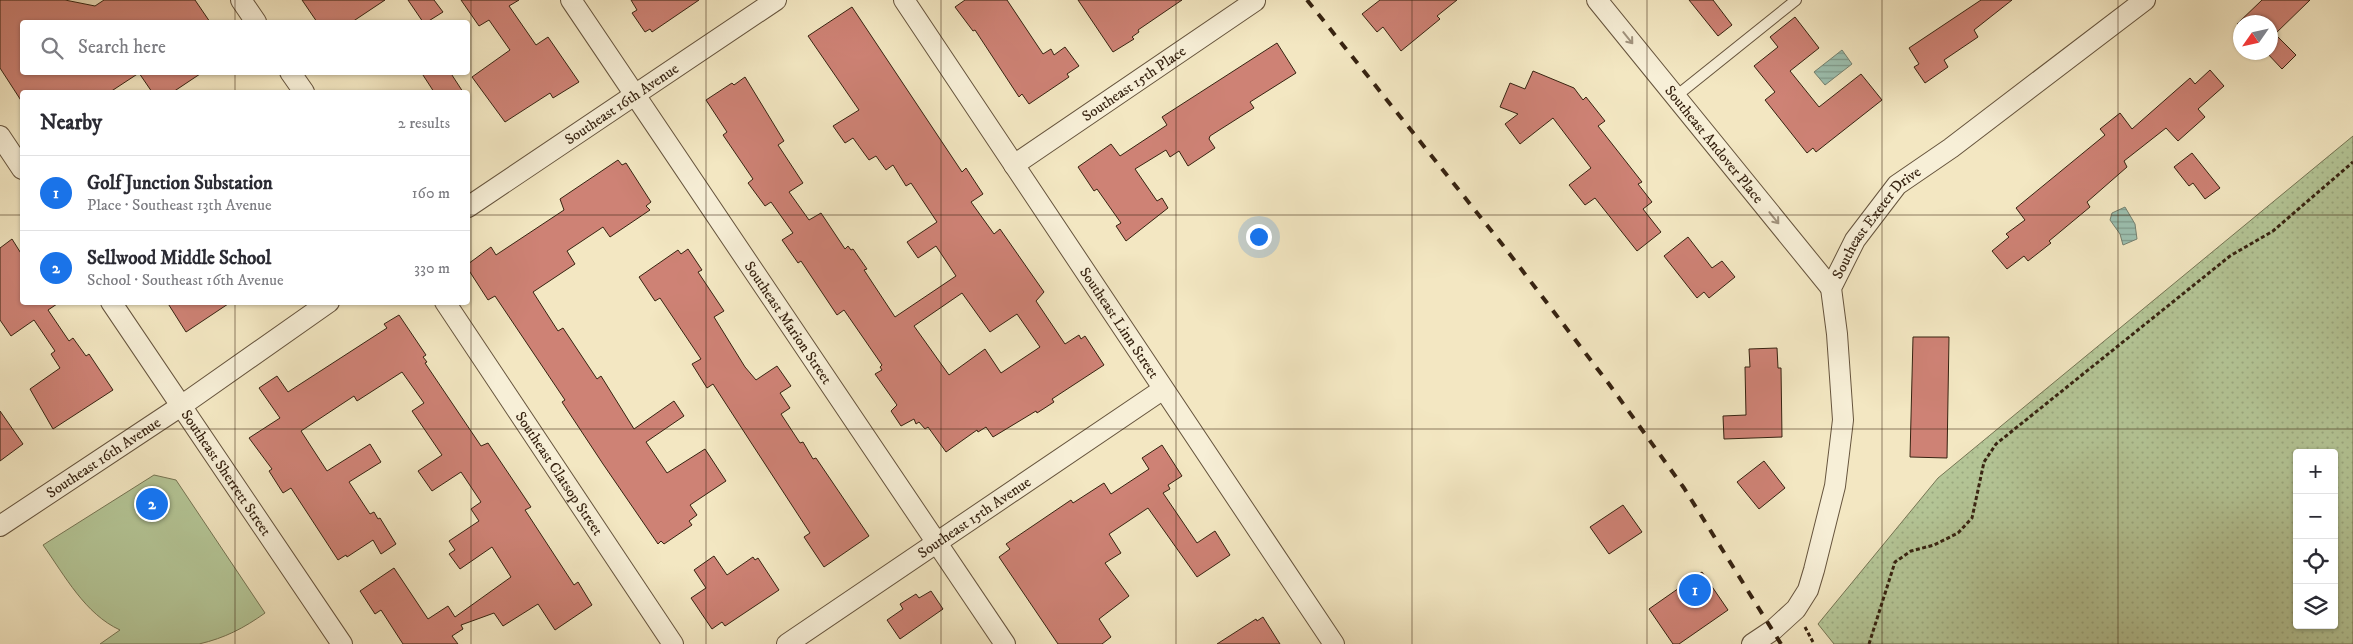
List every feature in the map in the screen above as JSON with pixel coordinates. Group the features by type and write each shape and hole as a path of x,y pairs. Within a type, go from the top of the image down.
{"street":[{"path":"241,0 255,20"},
{"name":"Southeast Marion Street","path":"571,0 1005,644"},
{"name":"Southeast 16th Avenue","path":"470,206 776,0"},
{"name":"Southeast Linn Street","path":"904,0 1162,390 1334,644"},
{"name":"Southeast Andover Place","path":"1597,0 1831,288"},
{"name":"Southeast Exeter Drive","path":"1752,644 1773,630 1796,609 1808,590 1835,486 1843,420 1837,334 1831,288 1855,240 1897,185 1951,148 2145,0"},
{"name":"Southeast 15th Place","path":"1014,165 1255,1"},
{"path":"292,75 303,90"},
{"path":"0,136 20,166"},
{"name":"Southeast Sherrett Street","path":"113,305 342,644"},
{"name":"Southeast 16th Avenue","path":"0,526 181,406 325,305"},
{"name":"Southeast Clatsop Street","path":"447,305 673,644"},
{"name":"Southeast 15th Avenue","path":"787,644 1162,390"}],"lane":[{"path":"1675,97 1796,0"}],"path":[{"path":"1869,644 1895,562 1911,551 1934,545 1958,533 1972,518 1984,462 1996,444 2230,256 2273,230 2353,162"}],"shaded area":[{"path":"1842,50 1852,64 1825,85 1814,72"},
{"path":"2353,136 2353,644 1834,644 1818,624 1938,478"},
{"path":"2125,207 2135,224 2137,239 2123,245 2120,234 2110,220 2112,213"},
{"path":"154,475 176,480 265,613 234,632 199,644 100,644 120,630 96,614 86,604 43,545"}],"building":[{"path":"0,0 65,0 95,6 104,0 195,0 209,20 20,20 20,75 136,75 113,90 20,90 20,99 0,68"},
{"path":"302,0 385,0 355,20 316,20"},
{"path":"408,0 434,0 443,12 430,20 422,20"},
{"path":"461,0 519,0 509,6 536,45 548,37 579,82 553,98 550,93 505,122 472,77 510,50 489,20 479,26"},
{"path":"631,0 699,0 652,32 650,29 645,32 632,13 637,10"},
{"path":"965,0 1007,0 1043,54 1051,49 1054,55 1065,47 1079,66 1067,74 1069,77 1029,104 1022,94 1019,97 975,30 973,31 955,7"},
{"path":"1078,0 1182,0 1138,30 1139,32 1132,37 1134,39 1113,52"},
{"path":"1380,0 1457,0 1437,16 1440,19 1401,51 1383,27 1377,32 1362,14"},
{"path":"1689,0 1713,0 1732,25 1718,36"},
{"path":"1981,0 2012,0 1974,30 1978,37 1944,60 1948,67 1925,83 1914,67 1919,64 1909,48"},
{"path":"2262,0 2310,0 2278,31 2278,15 2246,15"},
{"path":"852,7 962,172 966,168 983,194 971,202 994,234 1000,229 1044,292 1036,301 1065,344 1079,335 1081,339 1085,336 1104,365 1052,399 1054,402 1037,413 1036,411 993,437 986,427 978,432 977,430 946,452 928,427 925,429 919,422 916,424 914,419 901,426 891,411 897,405 875,374 882,370 880,367 882,365 844,310 837,315 801,261 798,263 782,240 793,233 771,202 765,206 748,183 753,179 723,135 727,132 706,100 745,77 784,141 778,145 803,183 789,192 809,220 821,213 845,249 848,246 851,250 853,249 867,269 864,270 895,317 956,276 936,246 918,258 907,242 937,222 911,183 906,186 893,165 886,170 876,156 869,160 853,138 845,143 833,126 859,110 808,36","holes":["962,293 990,332 1017,314 1040,347 1001,373 985,349 949,375 914,326"]},
{"path":"1795,17 1819,48 1790,71 1819,107 1861,74 1882,100 1816,152 1813,148 1807,153 1765,100 1775,92 1754,66 1778,47 1770,37"},
{"path":"2278,37 2296,55 2282,69 2274,60 2278,60"},
{"path":"1277,43 1296,73 1250,102 1254,108 1210,136 1209,139 1215,148 1188,166 1179,151 1170,157 1166,150 1135,169 1157,201 1162,198 1168,208 1126,241 1116,226 1121,223 1097,189 1094,191 1078,167 1111,144 1120,156 1167,125 1162,117"},
{"path":"2210,70 2224,86 2198,109 2205,117 2178,141 2166,128 2124,161 2127,167 2087,202 2090,207 2049,241 2051,243 2028,261 2024,256 2007,269 1992,251 2009,237 2006,234 2025,220 2016,208 2105,135 2100,129 2120,113 2132,129 2190,78 2195,84"},
{"path":"1533,71 1574,88 1583,100 1586,97 1605,121 1598,126 1642,182 1638,184 1652,202 1643,209 1661,232 1637,251 1595,198 1585,205 1569,185 1591,168 1553,118 1520,144 1505,124 1518,114 1500,107 1510,83 1525,89"},
{"path":"140,75 198,75 176,90 151,90"},
{"path":"423,75 452,75 462,90 433,90"},
{"path":"2192,153 2220,188 2205,199 2193,183 2189,186 2174,167"},
{"path":"618,160 622,165 626,163 651,202 646,206 650,210 610,237 603,227 567,251 575,264 533,292 558,331 563,328 597,379 601,376 634,429 674,401 684,416 646,442 667,473 705,449 726,481 690,505 697,515 689,521 692,525 664,544 661,541 658,544 603,464 562,402 565,400 495,296 488,300 470,272 470,263 491,247 496,255 564,210 560,199"},
{"path":"1688,237 1712,268 1722,261 1735,277 1709,298 1704,292 1697,298 1664,256"},
{"path":"12,239 20,252 20,305 56,305 48,310 69,341 73,338 86,356 89,354 113,390 53,429 30,389 60,368 51,354 55,351 34,320 11,336 0,320 0,248"},
{"path":"688,249 702,270 698,272 724,311 714,317 745,367 756,380 777,366 791,386 780,393 790,408 781,414 800,443 803,442 813,459 816,458 869,536 824,567 804,537 810,533 713,384 707,388 692,364 701,359 660,298 655,301 639,277 678,250 681,254"},
{"path":"169,305 226,305 186,332"},
{"path":"399,315 426,355 423,357 427,362 425,363 481,446 488,443 531,507 525,510 574,585 578,582 592,605 555,630 538,604 503,626 494,613 461,625 463,629 452,636 458,644 403,644 381,610 375,614 360,591 394,568 428,619 448,606 455,617 511,577 492,547 460,569 449,554 455,550 449,541 479,521 471,509 481,502 461,472 432,491 418,471 442,455 412,411 424,403 402,372 357,401 354,396 301,431 327,471 370,444 381,462 349,482 370,514 374,512 378,519 380,518 396,544 381,554 373,540 347,557 346,555 338,560 291,488 283,493 269,471 272,469 249,438 280,418 259,388 277,376 288,392 387,328 384,324"},
{"path":"1913,337 1949,337 1947,458 1910,457"},
{"path":"1777,348 1778,368 1781,368 1782,437 1724,439 1723,416 1746,415 1745,367 1750,367 1749,349"},
{"path":"0,411 23,444 0,461"},
{"path":"1162,445 1182,476 1168,485 1170,489 1163,493 1197,543 1215,531 1230,555 1197,577 1148,508 1109,534 1121,553 1105,563 1129,596 1099,619 1111,637 1102,644 1058,644 999,557 1010,549 1006,544 1071,500 1073,503 1104,483 1111,494 1149,469 1142,458"},
{"path":"1764,461 1785,488 1759,509 1737,482"},
{"path":"1623,505 1642,532 1609,554 1590,527"},
{"path":"714,556 727,575 753,557 755,560 758,558 779,590 725,626 722,622 712,629 691,598 706,588 694,570"},
{"path":"1702,572 1728,610 1679,644 1673,644 1649,609"},
{"path":"931,591 943,609 900,639 887,620 903,609 900,604 916,594 919,598"},
{"path":"1263,617 1280,644 1217,644 1256,619 1257,621"}],"railway":[{"path":"1307,0 1502,244 1609,384 1684,488 1781,644"}],"place":[{"name":"Sellwood Middle School","path":"152,504"},
{"name":"Golf Junction Substation","path":"1695,590"}]}
